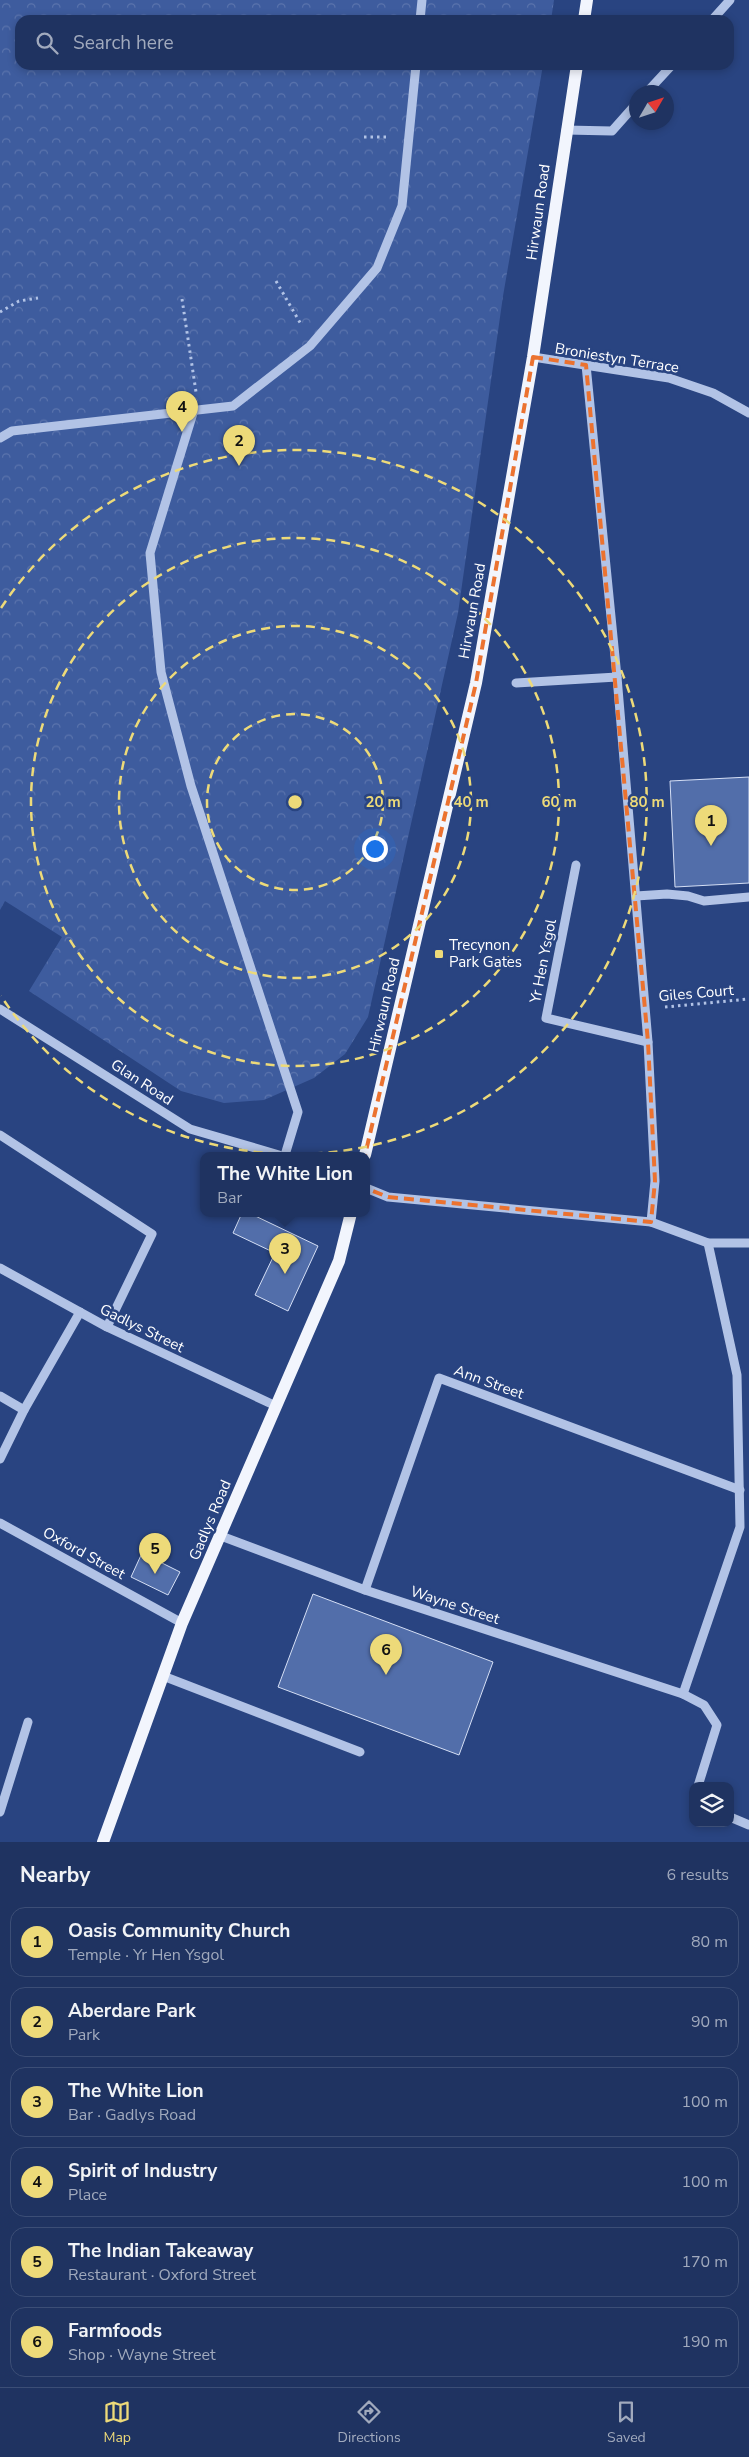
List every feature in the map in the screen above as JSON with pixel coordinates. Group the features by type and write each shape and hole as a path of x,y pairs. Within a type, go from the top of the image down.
{"main road":[{"path":"585,15 587,0"},
{"name":"Hirwaun Road","path":"366,1152 476,683 533,357 576,70"},
{"name":"Gadlys Road","path":"103,1842 182,1623 339,1261 350,1217"}],"street":[{"path":"420,15 422,0"},
{"path":"716,15 730,0"},
{"path":"0,438 12,431 233,406 312,343 377,268 402,206 415,70"},
{"path":"653,85 667,70"},
{"path":"566,130 612,131 629,112"},
{"name":"Broniestyn Terrace","path":"533,357 669,378 713,393 749,413"},
{"path":"586,365 617,677 648,1042 655,1181 651,1222"},
{"path":"196,410 150,554 162,672 191,786 298,1112 286,1152"},
{"path":"516,683 617,677"},
{"name":"Yr Hen Ysgol","path":"576,865 546,1018 648,1042"},
{"path":"636,896 666,894 688,896 704,901 749,897"},
{"name":"Glan Road","path":"0,1009 190,1129 269,1152"},
{"path":"0,1135 152,1234 107,1327"},
{"path":"370,1190 388,1197 651,1222 708,1243 749,1243"},
{"path":"683,1694 740,1527 737,1375 708,1243"},
{"name":"Gadlys Street","path":"0,1268 107,1327 276,1406"},
{"path":"0,1459 24,1410 80,1312"},
{"name":"Ann Street","path":"365,1590 438,1378 740,1490"},
{"path":"0,1396 24,1410"},
{"name":"Oxford Street","path":"0,1522 182,1623"},
{"name":"Wayne Street","path":"221,1536 365,1590 683,1694 704,1705 717,1725 699,1782"},
{"path":"163,1676 360,1752"},
{"path":"0,1812 28,1722"},
{"path":"734,1818 749,1825"}],"path":[{"path":"364,137 408,137"},
{"path":"276,281 312,343"},
{"path":"0,312 19,302 38,298"},
{"path":"182,299 196,410"},
{"name":"Giles Court","path":"645,1009 749,999"}],"highlighted area":[{"path":"533,357 586,365 648,1042 655,1181 651,1222 388,1197 358,1185 476,683"}],"green space":[{"path":"0,0 554,0 552,15 15,15 15,70 542,70 503,296 458,613 368,1017 345,1054 314,1078 264,1100 224,1103 181,1091 29,991 62,937 5,901 0,910"}],"building":[{"path":"749,777 749,883 675,887 670,781"},
{"path":"240,1217 257,1217 318,1246 288,1311 255,1295 275,1253 233,1233"},
{"path":"142,1553 180,1572 168,1595 131,1577"},
{"path":"313,1594 493,1662 459,1755 278,1687"}],"place":[{"name":"Spirit of Industry","path":"182,432"},
{"name":"Aberdare Park","path":"239,466"},
{"name":"Oasis Community Church","path":"711,846"},
{"name":"Trecynon Park Gates","path":"439,954"},
{"name":"The White Lion","path":"285,1274"},
{"name":"The Indian Takeaway","path":"155,1574"},
{"name":"Farmfoods","path":"386,1675"}]}
